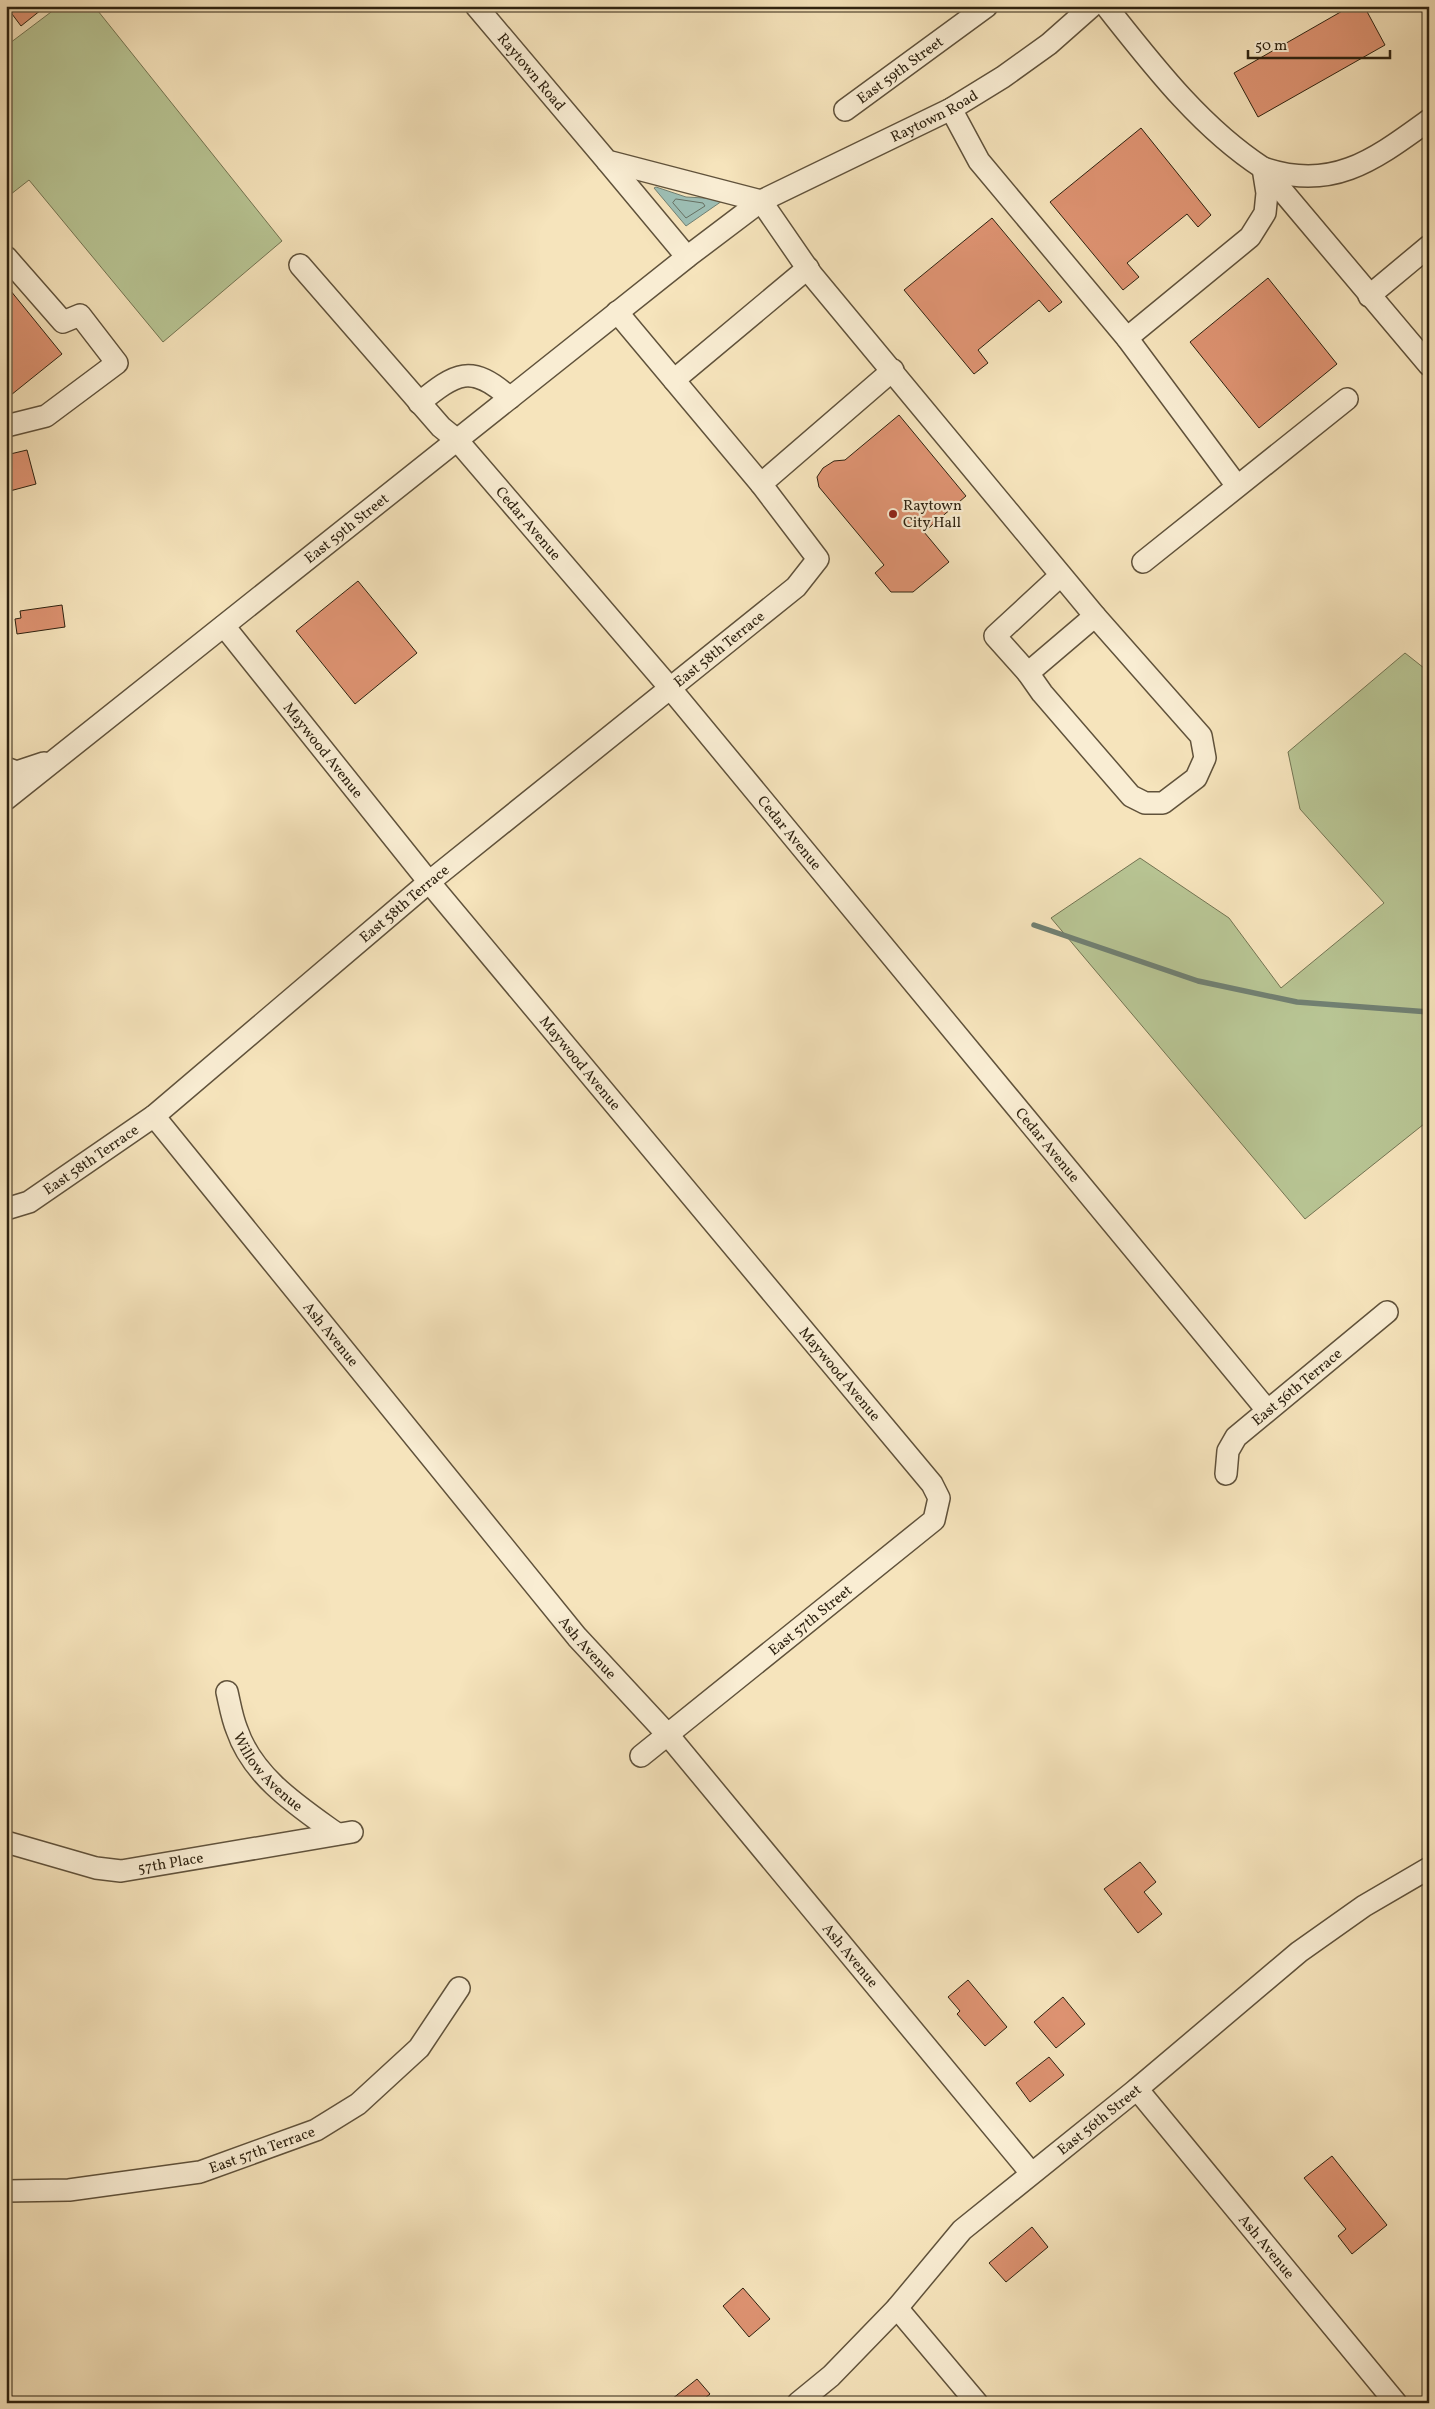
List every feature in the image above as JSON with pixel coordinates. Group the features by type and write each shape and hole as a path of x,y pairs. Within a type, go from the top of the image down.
{"street":[{"name":"East 59th Street","path":"845,110 958,35 987,6"},
{"name":"Raytown Road","path":"481,8 686,258 761,201 951,109 1019,66 1049,44 1092,6"},
{"path":"1106,6 1155,67 1209,123 1246,157 1263,168 1286,176 1337,172 1360,165 1373,158 1429,120"},
{"path":"951,109 979,161 1128,338 1237,486"},
{"path":"607,161 761,201 808,268 988,489 1061,575 1095,616 1201,736 1205,758 1196,778 1163,803 1145,803 1131,796 995,636 1061,575"},
{"path":"1128,338 1250,237 1265,213 1267,193 1263,168"},
{"path":"1263,168 1429,365"},
{"path":"1369,296 1429,246"},
{"path":"6,257 63,322 80,315 117,363 46,416 6,426"},
{"name":"East 59th Street","path":"6,799 686,258"},
{"name":"Cedar Avenue","path":"300,265 441,427 457,440 670,688 1267,1410"},
{"path":"674,380 808,268"},
{"path":"617,312 760,484 893,370"},
{"path":"420,403 445,382 466,375 494,384 510,398"},
{"path":"1143,562 1347,399"},
{"name":"East 58th Terrace","path":"6,1209 29,1202 154,1116 429,882 796,587 818,559 760,484"},
{"path":"1028,673 1095,616"},
{"name":"Maywood Avenue","path":"224,626 429,882 932,1484 940,1498"},
{"path":"6,768 17,772 56,760"},
{"name":"Ash Avenue","path":"154,1116 577,1637 668,1735 1031,2173"},
{"name":"East 56th Terrace","path":"1226,1474 1228,1451 1236,1437 1387,1312"},
{"name":"East 57th Street","path":"641,1756 934,1520 940,1498"},
{"name":"Willow Avenue","path":"227,1692 237,1731 256,1765 286,1797 344,1833"},
{"name":"57th Place","path":"6,1842 96,1868 121,1871 344,1833"},
{"name":"East 56th Street","path":"798,2403 831,2376 897,2308 962,2230 1137,2089 1299,1952 1364,1906 1429,1868"},
{"name":"East 57th Terrace","path":"6,2191 69,2190 200,2172 316,2130 358,2104 419,2048 459,1988"},
{"name":"Ash Avenue","path":"1137,2089 1396,2403"},
{"path":"897,2308 977,2403"}],"green space":[{"path":"59,6 94,6 282,241 163,342 29,180 6,198 6,46"},
{"path":"1405,653 1429,672 1429,1120 1305,1219 1051,918 1140,858 1229,918 1281,988 1384,903 1300,809 1288,752"}],"water":[{"path":"656,187 686,197 722,199 722,201 686,226 654,188"}],"building":[{"path":"6,6 46,6 21,26"},
{"path":"1351,6 1364,6 1385,45 1258,117 1234,73"},
{"path":"1141,128 1211,215 1198,227 1187,214 1127,263 1139,277 1123,290 1050,202"},
{"path":"992,218 1062,302 1049,312 1039,300 978,350 988,363 974,374 904,290"},
{"path":"1268,278 1337,364 1259,428 1190,342"},
{"path":"6,285 62,354 6,399"},
{"name":"Raytown City Hall","path":"899,415 966,496 924,532 949,562 913,592 891,592 875,573 884,565 819,487 817,477 823,468 834,461 845,460"},
{"path":"27,450 36,484 6,492 6,455"},
{"path":"358,581 417,653 355,704 296,631"},
{"path":"62,605 65,627 17,634 15,619 21,618 20,611"},
{"path":"1140,1862 1156,1882 1144,1892 1162,1914 1138,1933 1104,1889"},
{"path":"968,1980 1007,2027 985,2046 957,2014 960,2011 948,1997"},
{"path":"1063,1997 1085,2024 1056,2048 1034,2022"},
{"path":"1049,2057 1064,2075 1030,2102 1016,2083"},
{"path":"1332,2156 1387,2225 1352,2254 1338,2236 1346,2229 1304,2178"},
{"path":"1032,2227 1048,2247 1006,2282 989,2263"},
{"path":"743,2288 770,2319 749,2337 723,2306"},
{"path":"697,2379 710,2394 699,2403 667,2403"}],"waterway":[{"path":"1034,925 1198,981 1297,1002 1429,1012"}],"place":[{"name":"Raytown City Hall","path":"893,514"}]}
